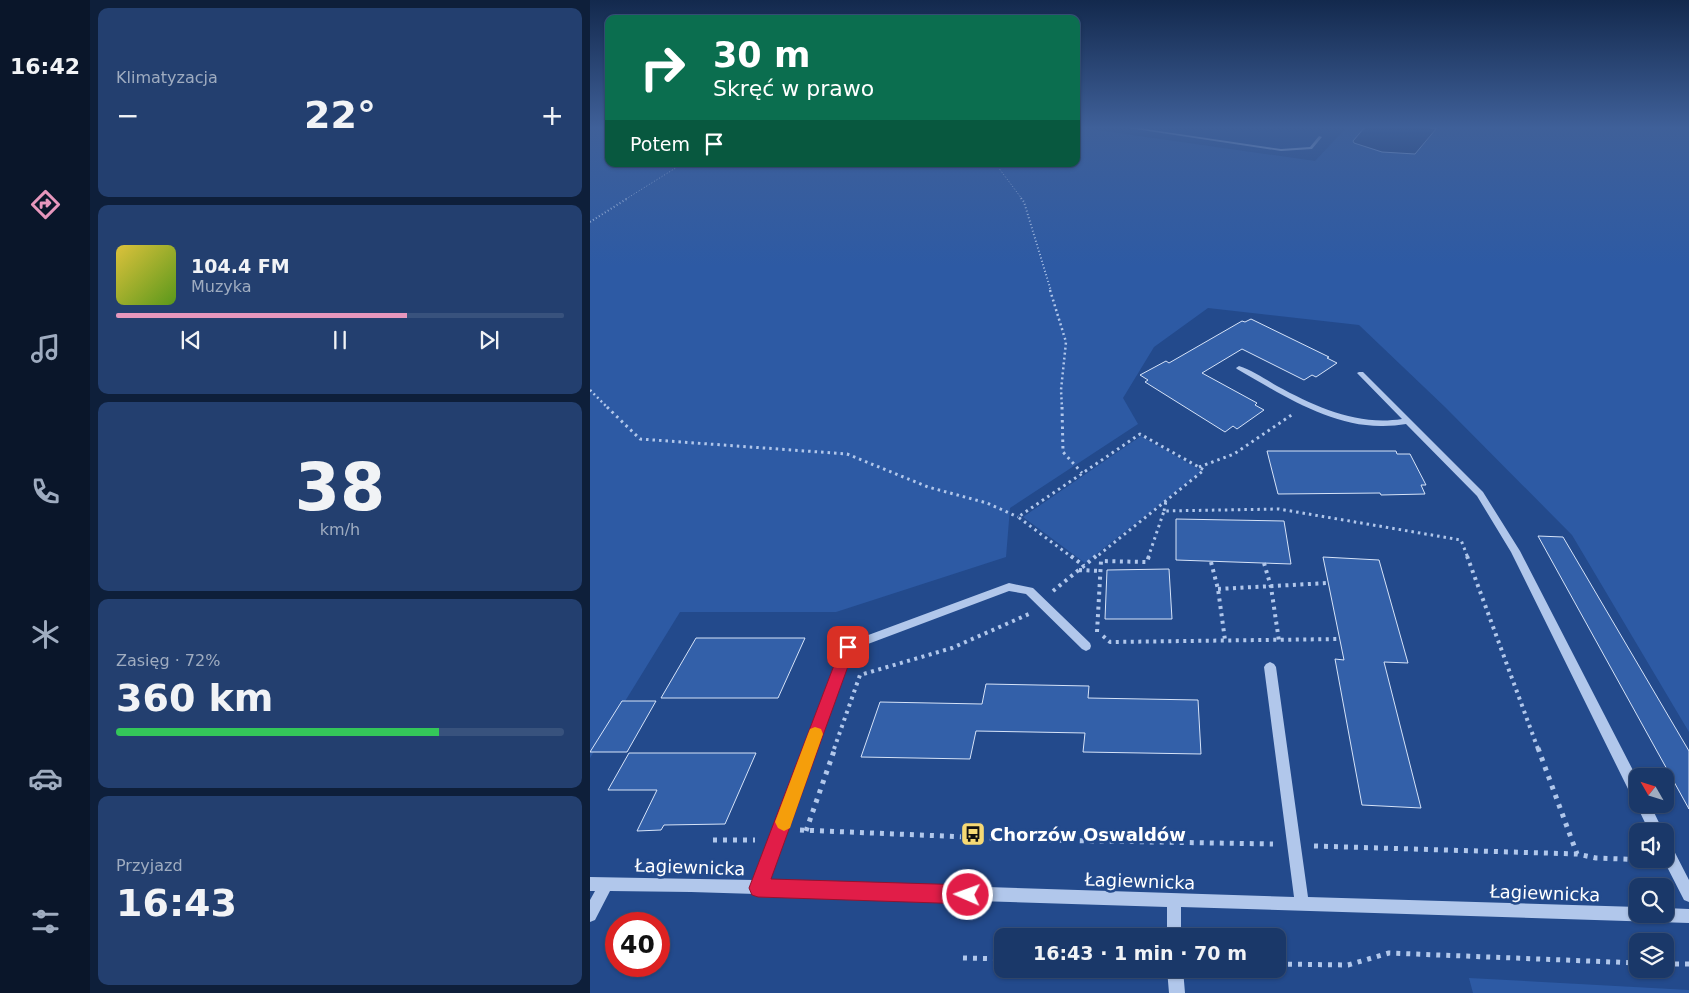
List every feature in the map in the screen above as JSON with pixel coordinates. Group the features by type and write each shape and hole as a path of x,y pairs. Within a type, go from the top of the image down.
{"street":[{"path":"1239,368 1311,406 1344,418 1382,424 1408,421"},
{"path":"1361,373 1480,494 1510,543 1629,776"},
{"path":"758,888 848,647 1008,586 1029,591 1086,646"},
{"path":"1270,667 1302,904"},
{"path":"1674,866 1689,895"},
{"name":"Łagiewnicka","path":"590,884 1689,916"},
{"path":"590,915 606,884"},
{"path":"1174,901 1174,928"},
{"path":"1175,978 1176,993"}],"path":[{"path":"590,222 667,173"},
{"path":"1003,173 1024,202 1066,342 1061,390 1063,452 1082,473"},
{"path":"590,390 640,439 847,454 928,487 987,503 1018,517 1084,566"},
{"path":"1198,467 1234,454 1292,414 1331,413"},
{"path":"806,831 860,675 952,648 1028,615 1040,602 1204,470 1140,434 1018,517"},
{"path":"1086,646 1098,632 1101,561 1147,562 1166,501"},
{"path":"1164,511 1279,509 1461,540 1577,854"},
{"path":"1210,562 1218,589 1225,640"},
{"path":"1264,563 1271,587 1279,641"},
{"path":"1079,570 1100,571"},
{"path":"1218,589 1328,583"},
{"path":"1098,632 1110,642 1340,639"},
{"path":"713,840 749,841 800,830 915,835"},
{"path":"1286,964 1348,965 1389,953 1629,962"},
{"path":"963,958 994,959"},
{"path":"1674,964 1689,964"}],"shaded area":[{"path":"590,173 1689,173 1689,732 1572,535 1445,407 1359,325 1208,308 1154,347 1123,398 1138,424 1010,508 1006,557 836,612 680,612 590,758"},
{"path":"1141,436 1202,471 1085,563 1023,517"},
{"path":"1469,978 1689,990 1689,993 1473,993"}],"building":[{"path":"1251,319 1329,357 1327,358 1337,363 1316,377 1312,375 1304,380 1242,349 1202,373 1257,403 1255,405 1264,410 1237,429 1233,426 1225,432 1145,382 1148,380 1140,375 1166,361 1169,363 1242,321 1245,322"},
{"path":"1267,451 1396,451 1397,454 1410,454 1426,485 1421,485 1425,494 1278,494"},
{"path":"1176,519 1284,521 1291,564 1176,560"},
{"path":"1538,536 1563,537 1689,751 1689,809 1674,782 1674,768 1666,768"},
{"path":"1323,557 1379,560 1408,663 1384,662 1421,808 1362,805 1335,659 1344,660"},
{"path":"1169,569 1172,619 1105,619 1107,570"},
{"path":"696,638 805,638 778,698 661,698"},
{"path":"986,684 1089,686 1088,698 1198,700 1201,754 1083,752 1085,733 976,731 970,759 861,757 880,702 982,704"},
{"path":"622,701 656,701 627,752 590,752"},
{"path":"629,753 756,753 725,824 664,825 661,830 637,831 657,790 608,790"}],"slow traffic":[{"path":"784,822 815,734"}],"place":[{"name":"Chorzów Oswaldów","path":"973,834"}],"route":[{"path":"848,647 758,888 968,895"}]}
